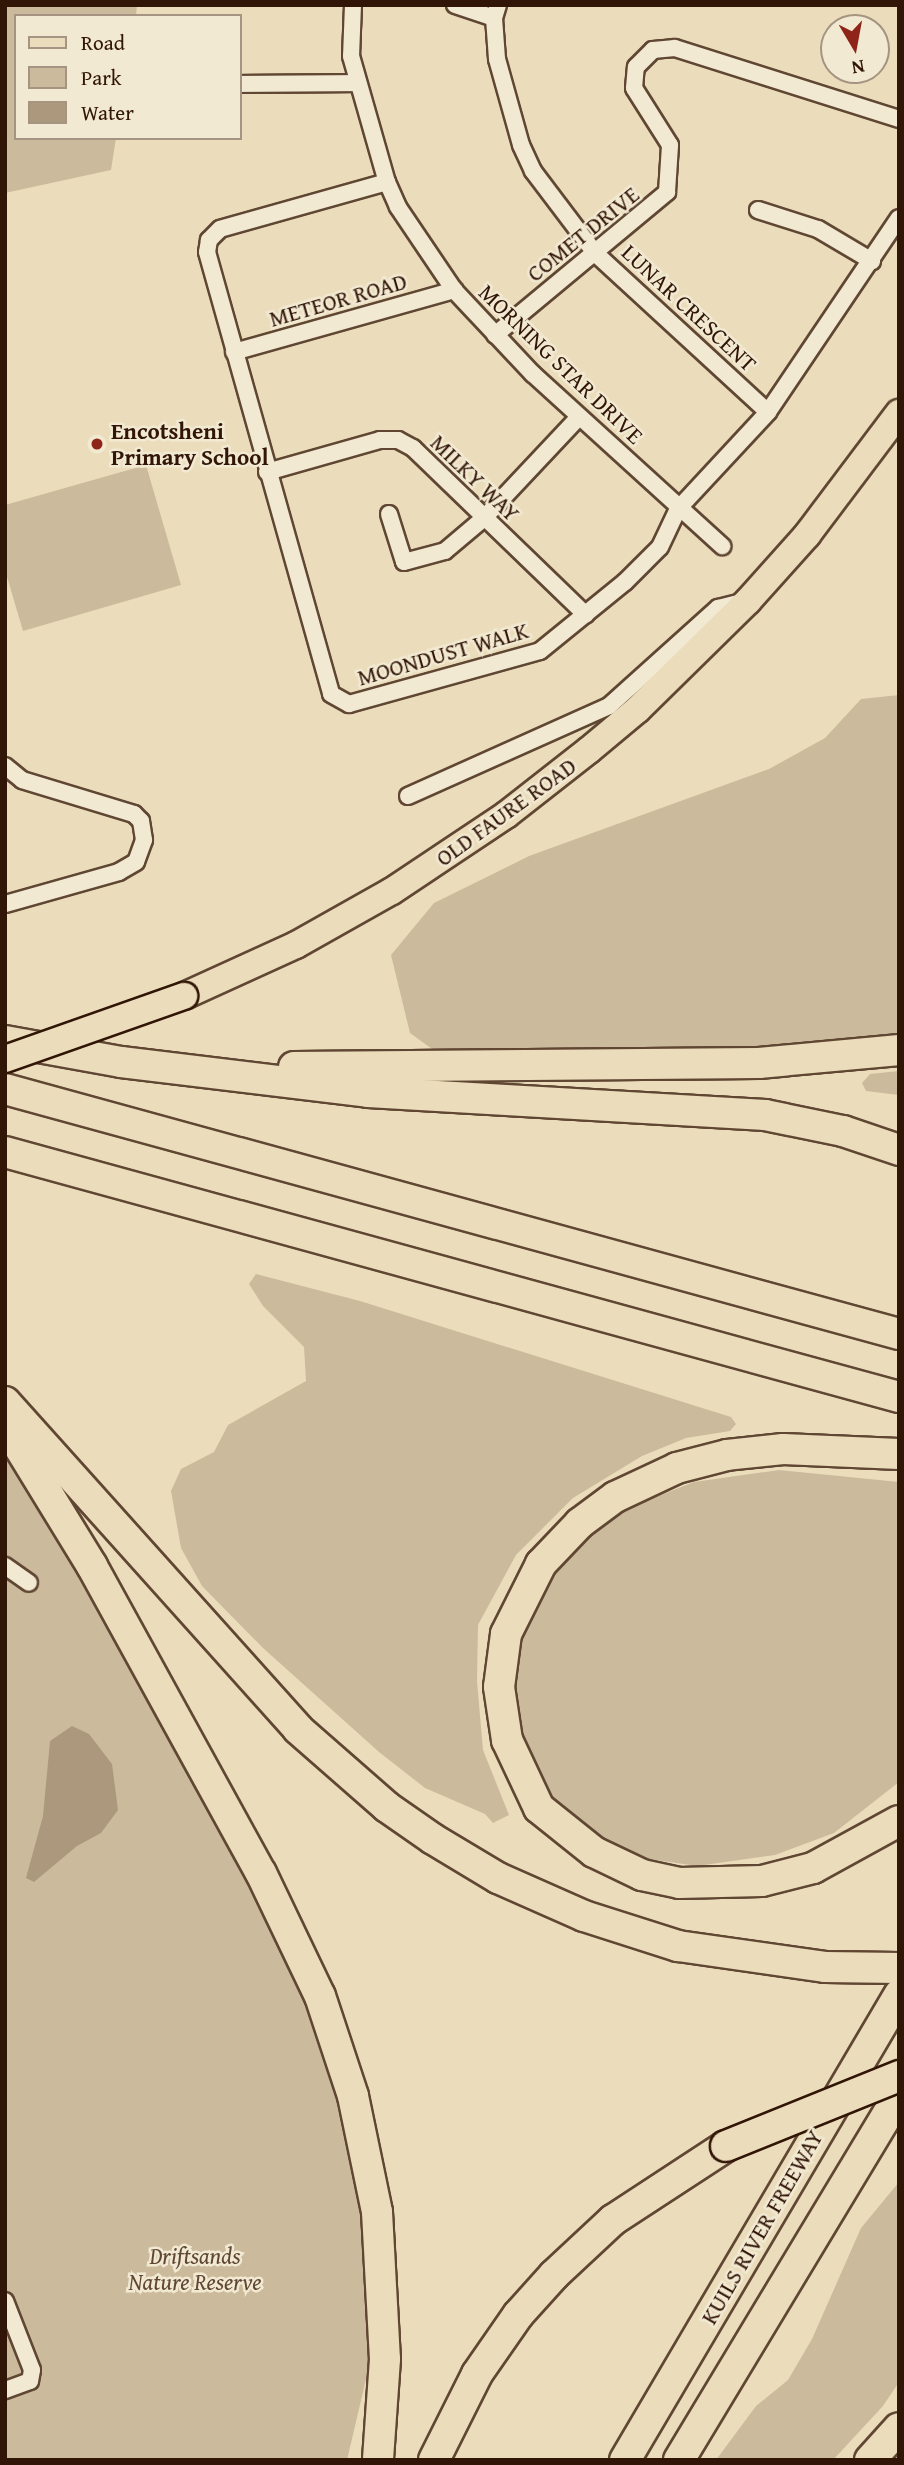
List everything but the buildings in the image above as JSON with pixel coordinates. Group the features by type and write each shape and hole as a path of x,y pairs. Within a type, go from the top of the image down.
{"highway":[{"path":"5,1041 199,1071 368,1092 765,1115 844,1131 899,1150"},
{"path":"199,1071 759,1063 899,1050"},
{"path":"5,1089 899,1334"},
{"path":"5,1152 899,1397"},
{"path":"5,1402 298,1729 387,1807 433,1839 498,1878 584,1916 678,1946 825,1967 899,1968"},
{"path":"5,1424 99,1578 261,1873 320,1996 353,2096 377,2212 384,2280 385,2359 378,2460"},
{"path":"899,1454 783,1448 727,1455 677,1468 615,1497 559,1543 534,1575 506,1634 499,1688 507,1740 540,1808 594,1852 642,1875 679,1883 762,1881 813,1868 899,1821"},
{"name":"KUILS RIVER FREEWAY","path":"625,2460 899,1995"},
{"path":"434,2460 477,2374 518,2315 554,2275 613,2220 726,2146 899,2076"},
{"path":"679,2460 899,2096"},
{"path":"870,2460 899,2428"}],"main road":[{"name":"OLD FAURE ROAD","path":"5,1059 184,996 321,932 461,847 638,709 748,601 814,527 899,413"}],"street":[{"name":"MORNING STAR DRIVE","path":"353,5 349,32 358,83 387,182 398,207 454,290 495,335 579,417 722,546"},
{"path":"455,5 496,12"},
{"name":"LUNAR CRESCENT","path":"496,12 497,59 526,158 595,253 768,412"},
{"name":"COMET DRIVE","path":"495,335 658,202 671,180 670,145 634,88 636,67 653,50 675,48 899,119"},
{"path":"242,84 358,83"},
{"name":"MOONDUST WALK","path":"387,182 237,222 209,240 209,266 327,681 338,702 365,702 519,659 562,638 660,547 678,509 768,412 899,218"},
{"path":"758,210 818,229 872,261"},
{"name":"METEOR ROAD","path":"234,352 454,290"},
{"path":"389,514 402,557 411,563 444,551 484,519 579,417"},
{"name":"MILKY WAY","path":"267,472 380,440 398,440 413,448 586,615"},
{"path":"408,796 609,706 718,608 748,601"},
{"path":"5,766 22,780 134,814 141,821 144,840 136,862 119,872 5,904"},
{"path":"5,1566 29,1583"},
{"path":"5,2301 32,2370 30,2381 5,2390"}],"green space":[{"path":"5,5 137,5 136,14 14,14 14,140 116,140 111,170 5,193"},
{"path":"146,465 181,585 23,631 5,570 5,505"},
{"path":"899,695 899,1037 777,1046 470,1050 432,1049 410,1033 391,955 434,903 529,856 769,769 825,738 861,699"},
{"path":"899,1071 899,1095 866,1091 862,1083 870,1074"},
{"path":"256,1274 360,1301 731,1417 736,1424 730,1431 686,1438 642,1456 573,1498 516,1555 478,1625 477,1681 483,1750 509,1815 493,1823 485,1814 425,1788 379,1752 263,1648 202,1586 181,1548 171,1491 181,1469 214,1452 228,1425 306,1381 304,1347 263,1306 249,1284"},
{"name":"Driftsands Nature Reserve","path":"5,1450 179,1746 322,2025 391,2273 347,2460 5,2460"},
{"path":"779,1470 899,1482 899,1782 834,1833 775,1855 697,1866 643,1858 609,1846 550,1800 525,1748 516,1705 515,1665 522,1625 543,1585 570,1551 620,1511 694,1482"},
{"path":"899,2182 899,2382 883,2406 833,2460 716,2460 756,2406 788,2380 812,2339 861,2228"}],"water":[{"path":"72,1726 89,1734 112,1764 118,1810 101,1833 77,1846 34,1882 26,1878 43,1816 50,1741"}],"place":[{"name":"Encotsheni Primary School","path":"97,444"}]}
